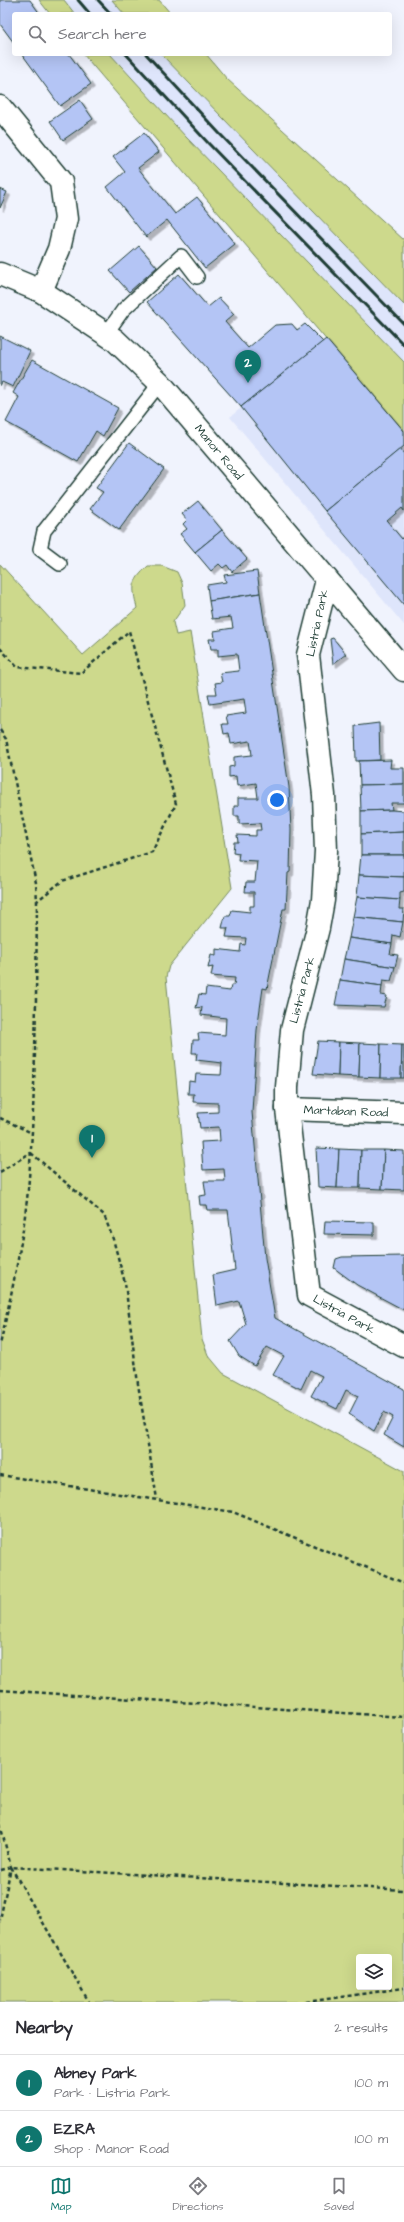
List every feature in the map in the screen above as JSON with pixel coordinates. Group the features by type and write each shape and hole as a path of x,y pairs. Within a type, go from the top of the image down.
{"street":[{"path":"0,106 61,182 66,219 59,249 41,291"},
{"name":"Manor Road","path":"0,274 41,291 116,340 160,383 404,670"},
{"name":"Listria Park","path":"327,580 308,655 324,795 326,851 323,900 318,928 292,1030 287,1087 287,1109 309,1295 404,1346"},
{"name":"Martaban Road","path":"287,1109 404,1113"}],"lane":[{"path":"106,334 123,310 181,256 197,276"},
{"path":"60,564 40,549 44,531 160,383"}],"path":[{"path":"0,648 17,667 81,673 129,631 176,804 152,852 62,881 37,902"},
{"path":"0,730 6,739 36,883 37,902 36,1078 29,1179 12,1291 0,1345"},
{"path":"0,1118 32,1133"},
{"path":"0,1172 30,1153"},
{"path":"30,1153 104,1215 113,1239 125,1283 138,1384 157,1499"},
{"path":"0,1475 233,1512 404,1583"},
{"path":"0,1690 404,1717"},
{"path":"0,1824 10,1866 89,2002"},
{"path":"0,1920 10,1866"},
{"path":"0,1870 10,1866 404,1890"},
{"path":"306,2002 404,1988"}],"shaded area":[{"path":"64,0 112,0 122,12 73,12"},
{"path":"112,56 163,56 404,305 404,362 186,137"},
{"path":"326,339 404,431 404,625 230,417"}],"green space":[{"path":"39,0 64,0 73,12 48,12"},
{"path":"112,0 159,0 169,12 122,12"},
{"path":"85,56 112,56 186,137 404,362 404,431"},
{"path":"163,56 208,56 227,79 404,240 404,305"},
{"path":"0,564 83,655 137,608 134,585 138,576 148,566 162,566 177,572 182,583 185,605 173,622 176,635 190,632 232,888 169,966 166,977 202,1339 208,1355 223,1373 404,1471 404,2002 0,2002"}],"building":[{"path":"0,0 30,0 39,12 12,12 12,40 0,24"},
{"path":"23,56 70,56 91,84 60,106"},
{"path":"80,100 93,119 63,140 50,121"},
{"path":"144,133 159,152 138,168 175,214 197,197 235,244 205,268 167,220 146,237 107,187 125,172 113,157"},
{"path":"0,189 7,192 0,208"},
{"path":"139,246 157,267 129,292 110,271"},
{"path":"179,274 208,307 219,298 234,314 225,322 248,348 275,325 292,324 297,330 305,324 323,342 241,407 147,302"},
{"path":"0,336 30,351 13,387 2,382 0,386"},
{"path":"326,339 404,431 404,446 325,511 241,407"},
{"path":"32,360 118,408 103,436 96,431 78,462 6,422 19,397 13,393"},
{"path":"129,443 164,469 119,530 90,509 103,492 96,488"},
{"path":"400,449 404,454 404,511 402,508 387,521 402,539 404,537 404,605 325,511"},
{"path":"198,501 222,530 195,552 180,534 187,529 183,524 187,520 182,514"},
{"path":"222,530 247,559 232,572 227,565 223,568 219,564 211,571 195,552"},
{"path":"257,571 260,593 209,601 207,585 226,582 224,575"},
{"path":"260,593 289,787 291,830 290,872 288,873 286,909 283,909 267,989 263,988 257,1030 252,1112 265,1258 275,1318 404,1389 404,1447 384,1435 393,1417 384,1412 374,1431 349,1414 358,1396 346,1390 337,1409 311,1396 322,1376 310,1370 301,1389 273,1375 284,1356 267,1347 255,1366 239,1356 230,1341 246,1324 239,1301 217,1306 213,1275 235,1270 228,1210 207,1210 206,1205 200,1205 199,1196 206,1195 204,1181 225,1181 224,1169 203,1170 201,1142 220,1141 219,1127 200,1128 198,1113 218,1112 218,1103 193,1102 194,1094 188,1094 189,1081 195,1082 196,1074 221,1075 222,1063 196,1060 197,1053 192,1053 193,1040 199,1040 198,1033 225,1035 226,1018 201,1015 202,1007 196,1008 199,994 205,995 206,988 230,991 231,985 234,985 235,978 211,976 213,967 208,968 211,955 216,956 216,949 240,952 241,944 245,945 246,938 226,937 228,928 222,928 225,916 230,916 232,910 250,912 250,906 254,906 254,892 245,892 246,882 255,882 257,861 238,860 239,853 233,852 234,842 238,842 237,835 256,836 256,830 261,830 260,823 239,824 239,816 234,816 234,806 238,806 238,798 258,798 256,783 237,786 236,776 229,777 229,767 234,766 234,757 252,755 250,741 231,744 229,733 224,734 222,724 228,724 226,716 246,713 244,699 210,704 208,694 217,694 215,683 222,682 220,673 239,671 237,654 218,656 218,649 211,649 209,639 215,639 214,631 233,628 231,617 212,619 209,601"},
{"path":"333,638 346,654 333,664 330,639"},
{"path":"379,723 380,760 356,761 355,726"},
{"path":"391,760 390,768 404,768 404,784 360,785 359,761"},
{"path":"404,784 404,803 391,803 392,810 361,811 360,785"},
{"path":"361,811 404,811 404,832 361,834"},
{"path":"404,832 404,855 361,855 361,834"},
{"path":"361,855 404,855 404,877 359,875"},
{"path":"359,875 404,877 404,892 400,893 400,900 357,897"},
{"path":"357,897 400,900 399,909 404,909 403,922 353,917"},
{"path":"353,917 403,922 400,937 393,935 392,944 349,938"},
{"path":"349,938 392,944 390,954 398,955 395,967 344,959"},
{"path":"344,959 395,967 391,981 383,980 382,986 340,980"},
{"path":"340,980 382,986 381,995 387,996 384,1007 335,1005"},
{"path":"318,1041 339,1042 338,1076 313,1074"},
{"path":"339,1042 360,1043 359,1077 338,1076"},
{"path":"360,1043 381,1044 380,1078 359,1077"},
{"path":"381,1044 402,1045 401,1078 380,1078"},
{"path":"402,1045 404,1045 404,1078 401,1078"},
{"path":"316,1148 339,1149 337,1188 318,1187"},
{"path":"339,1149 361,1150 360,1188 337,1188"},
{"path":"361,1150 384,1150 382,1189 360,1188"},
{"path":"384,1150 404,1151 404,1190 382,1189"},
{"path":"325,1221 374,1222 374,1235 324,1234"},
{"path":"404,1256 404,1310 357,1285 334,1268 336,1259 342,1257"}],"railway":[{"path":"78,0 88,12"},
{"path":"98,0 109,12"},
{"path":"128,56 209,144 404,345"},
{"path":"148,56 219,133 404,324"}],"place":[{"name":"EZRA","path":"248,383"},
{"name":"Abney Park","path":"92,1158"}]}
